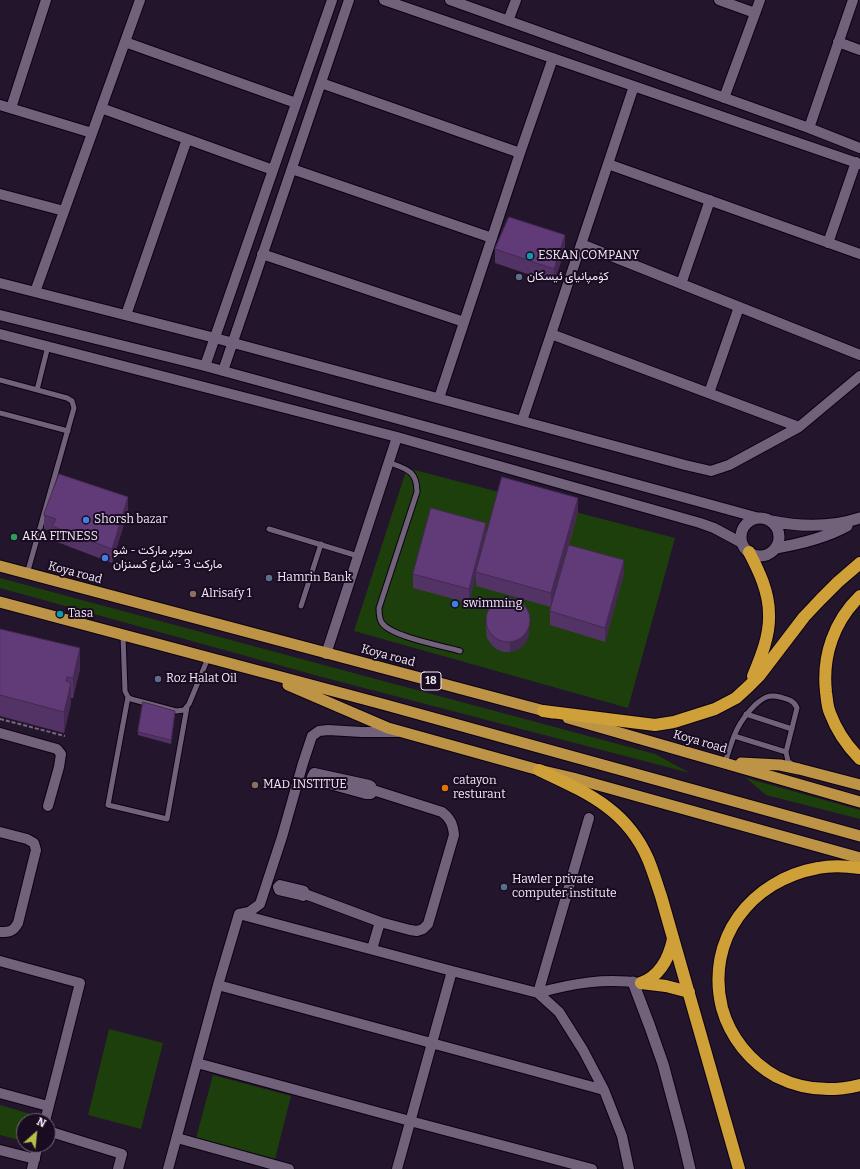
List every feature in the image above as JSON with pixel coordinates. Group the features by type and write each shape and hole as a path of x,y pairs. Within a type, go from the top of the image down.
{"highway":[{"path":"746,547 756,565 765,588 770,613 768,632 763,652 749,686"},
{"path":"543,711 655,725 674,722 715,709 736,698 749,686 804,617 838,582 860,563"},
{"name":"Koya road","path":"0,566 543,711 860,802"},
{"path":"860,596 848,609 834,634 828,653 825,673 827,700 830,712 837,728 860,759"},
{"path":"0,602 860,836"},
{"path":"256,671 373,722 402,732 860,858"},
{"path":"725,763 772,765 799,769 860,785"},
{"path":"539,770 588,793 600,801 632,832 647,857 653,871 689,992 739,1169"},
{"path":"860,868 833,866 819,867 798,872 761,892 746,907 728,934 721,955 718,982 720,999 732,1033 746,1053 755,1062 769,1072 786,1081 803,1087 840,1089 860,1085"},
{"path":"637,982 648,980 664,964 673,939"},
{"path":"637,982 666,986 689,992"}],"street":[{"path":"11,108 46,0"},
{"path":"35,292 140,0"},
{"path":"205,366 332,0"},
{"path":"223,371 349,0"},
{"path":"384,0 858,163 828,242"},
{"path":"450,0 809,128 860,148"},
{"path":"508,21 516,0"},
{"path":"719,0 755,12"},
{"path":"724,98 760,0"},
{"path":"809,128 853,0"},
{"path":"125,42 296,103"},
{"path":"838,42 860,50"},
{"path":"439,398 553,58"},
{"path":"321,83 520,153"},
{"path":"522,421 634,86"},
{"path":"0,105 92,133"},
{"path":"101,108 273,170"},
{"path":"126,315 187,140"},
{"path":"608,164 860,254"},
{"path":"292,169 492,238"},
{"path":"0,194 64,211"},
{"path":"681,284 710,200"},
{"path":"581,244 860,355"},
{"path":"262,254 464,322"},
{"path":"0,283 215,338 711,471 729,465 799,427 860,376"},
{"path":"709,393 739,307"},
{"path":"0,315 205,366 759,518 765,518 771,521 797,525 823,526 848,522 860,518"},
{"path":"0,334 397,437 692,521 714,528 746,547 755,555 766,555 776,548 817,539 845,527 860,518"},
{"path":"551,334 799,427"},
{"path":"326,654 397,437"},
{"path":"746,547 742,533 743,528 750,521 759,518"},
{"path":"771,521 778,530 779,537 776,548"},
{"path":"239,914 249,912 260,904 282,837 312,736 319,731 328,730 402,732"},
{"path":"0,733 57,749 60,754 59,767 48,806"},
{"path":"304,894 380,922 417,931 423,929 428,924 454,835 454,828 447,816 442,812 374,790 371,786 318,773 314,773 312,775 316,780 366,794 371,794 374,790"},
{"path":"538,993 588,818"},
{"path":"0,832 34,843 36,850 18,924 12,931 0,932"},
{"path":"239,914 538,993 559,1012 583,1050 604,1090 622,1136 630,1169"},
{"path":"168,1169 239,914"},
{"path":"372,949 380,922"},
{"path":"0,963 80,983 47,1113"},
{"path":"397,1169 452,971"},
{"path":"538,993 562,986 585,982 609,980 637,982 650,1027 663,1064 690,1169"},
{"path":"218,985 604,1090"},
{"path":"197,1063 592,1169"},
{"path":"0,1093 48,1106"},
{"path":"56,1133 122,1154 118,1169"},
{"path":"177,1138 289,1169"},
{"path":"0,1150 33,1164 36,1153"}],"lane":[{"path":"37,390 48,346"},
{"path":"0,380 68,398 72,401 74,408 27,574"},
{"path":"0,413 68,431"},
{"path":"388,462 413,474 417,486 417,492 379,608 379,617 382,623 394,632 404,636 460,650"},
{"path":"269,529 358,556"},
{"path":"301,606 321,544"},
{"path":"123,636 125,691 128,697 108,805 167,819 187,707 208,658"},
{"path":"725,763 737,728 746,714 765,697 776,696 790,699 796,704 797,708 786,752 788,761 799,769"},
{"path":"128,697 176,711 184,710 187,707"},
{"path":"746,714 792,729"},
{"path":"734,736 786,752"}],"path":[{"path":"0,719 65,736"}],"green space":[{"path":"407,468 675,538 628,708 354,631"},
{"path":"0,578 655,754 690,773 322,677 0,588"},
{"path":"746,778 860,810 860,819 766,795"},
{"path":"109,1029 163,1043 141,1129 88,1115"},
{"path":"213,1075 291,1096 275,1159 196,1138"},
{"path":"0,1105 27,1113 16,1113 16,1139 0,1135"}],"building":[{"path":"509,217 565,235 554,269 495,249"},
{"name":"Shorsh bazar","path":"59,474 128,497 112,549 52,526 56,519 44,515"},
{"path":"502,477 578,498 551,593 476,572"},
{"path":"431,508 486,523 469,589 413,574"},
{"path":"569,545 624,560 605,628 550,611"},
{"path":"508,598 520,602 526,608 530,620 526,632 520,638 508,642 496,638 490,632 486,620 490,608 496,602"},
{"path":"0,629 80,648 73,678 67,677 66,681 71,683 64,712 0,695"},
{"path":"143,702 175,711 171,740 138,732"}],"place":[{"name":"ESKAN COMPANY","path":"530,256"},
{"name":"کۆمپانیای ئیسکان","path":"519,277"},
{"name":"Shorsh bazar","path":"86,520"},
{"name":"AKA FITNESS","path":"14,537"},
{"name":"سوبر ماركت - شو ماركت 3 - شارع كسنزان","path":"105,558"},
{"name":"Hamrin Bank","path":"269,578"},
{"name":"Alrisafy 1","path":"193,594"},
{"name":"swimming","path":"455,604"},
{"name":"Tasa","path":"60,614"},
{"name":"Roz Halat Oil","path":"158,679"},
{"name":"MAD INSTITUE","path":"255,785"},
{"name":"catayon resturant","path":"445,788"},
{"name":"Hawler private computer institute","path":"504,887"}]}
